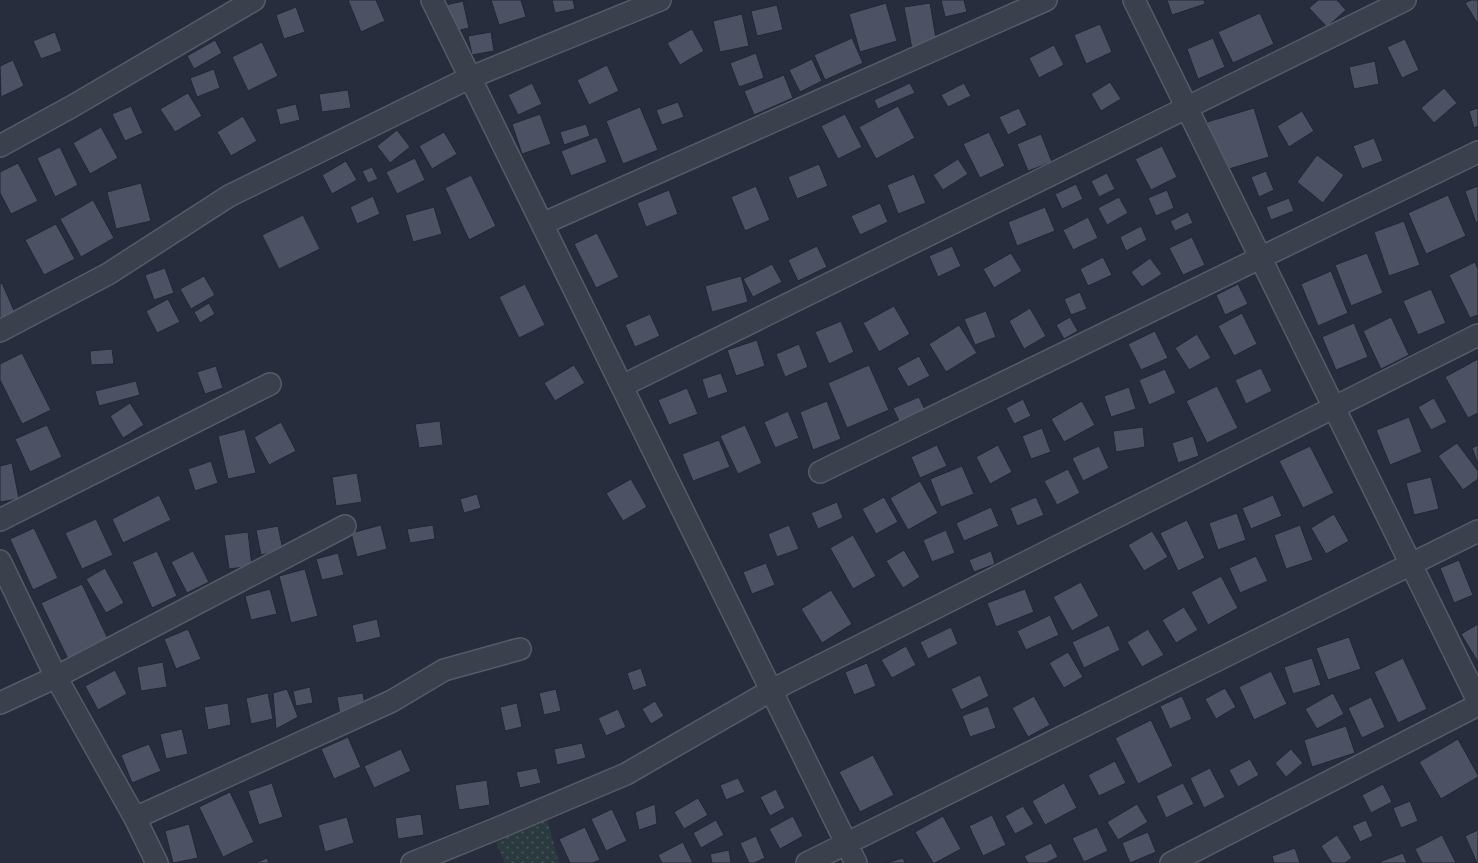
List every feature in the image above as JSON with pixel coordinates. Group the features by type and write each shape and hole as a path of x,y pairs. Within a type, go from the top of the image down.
{"street":[{"path":"0,146 71,107 254,0"},
{"path":"432,0 856,863"},
{"path":"0,330 108,274 229,196 469,78 660,0"},
{"path":"542,224 1046,0"},
{"path":"1134,0 1478,701"},
{"path":"622,386 1405,0"},
{"path":"820,472 1478,152"},
{"path":"412,863 626,774 772,690 1478,335"},
{"path":"0,520 270,384"},
{"path":"0,703 56,677 345,526"},
{"path":"807,863 1478,531"},
{"path":"0,561 56,677 135,818 157,863"},
{"path":"135,818 392,701 444,670 520,649"},
{"path":"1171,863 1478,705"}],"shaded area":[{"path":"546,815 559,863 505,863 496,843"}],"building":[{"path":"348,0 376,0 385,21 361,32"},
{"path":"491,0 521,0 526,17 499,25"},
{"path":"552,0 573,0 575,9 555,13"},
{"path":"941,0 964,0 967,12 945,17"},
{"path":"1167,0 1204,0 1205,4 1172,15"},
{"path":"1318,0 1337,0 1346,10 1327,27 1309,8"},
{"path":"1471,0 1478,0 1478,24 1465,3"},
{"path":"463,1 469,28 452,32 446,5"},
{"path":"886,3 897,41 860,52 849,14"},
{"path":"930,3 937,44 912,49 904,7"},
{"path":"777,5 783,30 757,36 751,11"},
{"path":"296,7 305,32 284,39 276,15"},
{"path":"1260,13 1274,44 1233,63 1218,32"},
{"path":"742,14 749,46 720,52 713,21"},
{"path":"1100,24 1112,52 1086,64 1074,35"},
{"path":"692,29 704,51 680,65 667,43"},
{"path":"55,32 62,51 41,59 33,41"},
{"path":"491,32 494,51 472,55 468,36"},
{"path":"852,38 863,63 825,80 814,55"},
{"path":"1213,38 1225,67 1198,79 1187,49"},
{"path":"1405,39 1419,70 1402,78 1387,47"},
{"path":"215,40 222,53 194,69 187,56"},
{"path":"262,42 278,76 248,91 232,57"},
{"path":"1054,45 1064,65 1039,78 1029,58"},
{"path":"756,53 764,78 739,87 730,63"},
{"path":"812,59 822,81 800,92 789,70"},
{"path":"13,60 24,86 1,97 0,66"},
{"path":"1375,61 1379,84 1354,89 1349,67"},
{"path":"607,65 619,91 589,105 577,80"},
{"path":"214,69 220,88 197,97 190,78"},
{"path":"784,75 793,98 754,115 744,91"},
{"path":"1110,82 1121,99 1101,111 1091,94"},
{"path":"532,83 542,104 518,115 508,95"},
{"path":"910,83 915,93 878,109 874,100"},
{"path":"964,83 971,96 948,107 941,95"},
{"path":"1444,88 1457,103 1434,123 1421,108"},
{"path":"348,90 351,108 322,112 319,94"},
{"path":"188,93 202,116 175,132 160,109"},
{"path":"678,102 684,117 662,125 656,110"},
{"path":"296,104 300,120 280,125 276,109"},
{"path":"131,106 143,133 125,141 112,114"},
{"path":"898,106 915,138 876,159 859,127"},
{"path":"640,107 658,150 623,164 606,121"},
{"path":"1019,108 1027,125 1008,135 999,117"},
{"path":"1254,108 1269,157 1222,171 1207,122"},
{"path":"1478,108 1478,126 1474,128 1469,111"},
{"path":"1302,111 1314,131 1289,147 1277,126"},
{"path":"540,114 551,144 522,154 512,124"},
{"path":"845,114 862,147 838,159 821,126"},
{"path":"243,116 257,141 231,156 217,132"},
{"path":"586,124 590,136 564,145 560,132"},
{"path":"101,127 118,158 90,174 73,143"},
{"path":"397,130 410,147 390,163 377,146"},
{"path":"444,132 457,154 432,169 419,146"},
{"path":"989,132 1005,166 980,178 963,144"},
{"path":"1041,134 1052,162 1028,171 1017,144"},
{"path":"597,137 607,162 571,176 561,151"},
{"path":"1374,138 1383,161 1362,169 1353,146"},
{"path":"1162,146 1177,177 1151,190 1135,159"},
{"path":"60,147 78,185 55,197 37,158"},
{"path":"1317,155 1344,175 1323,203 1297,182"},
{"path":"415,158 425,180 397,194 386,172"},
{"path":"958,159 968,174 943,190 933,175"},
{"path":"346,161 357,180 332,194 322,175"},
{"path":"18,163 38,201 11,214 0,193 0,172"},
{"path":"819,164 828,186 797,199 788,177"},
{"path":"372,167 378,179 368,183 362,171"},
{"path":"1266,171 1274,190 1259,197 1251,177"},
{"path":"1107,173 1115,189 1099,197 1091,181"},
{"path":"914,174 926,203 898,214 887,185"},
{"path":"471,175 496,226 469,240 445,188"},
{"path":"141,183 151,221 116,229 107,192"},
{"path":"1076,184 1083,199 1062,209 1055,194"},
{"path":"756,186 770,220 745,231 731,197"},
{"path":"1478,186 1478,222 1476,223 1465,191"},
{"path":"669,190 678,214 646,227 637,203"},
{"path":"1167,190 1174,208 1156,216 1148,198"},
{"path":"1448,195 1466,236 1426,254 1408,213"},
{"path":"373,196 380,214 357,224 350,207"},
{"path":"1119,197 1128,213 1107,225 1098,208"},
{"path":"1289,198 1294,211 1271,220 1266,207"},
{"path":"93,200 114,238 81,257 60,219"},
{"path":"880,203 888,222 860,235 851,216"},
{"path":"434,207 442,234 413,242 405,215"},
{"path":"1045,207 1055,231 1017,246 1008,222"},
{"path":"1188,212 1193,223 1175,231 1170,221"},
{"path":"303,215 320,249 279,269 262,235"},
{"path":"1088,217 1098,238 1073,250 1063,230"},
{"path":"1404,221 1420,265 1389,276 1374,232"},
{"path":"56,224 75,259 44,275 25,240"},
{"path":"1141,226 1147,240 1126,251 1120,237"},
{"path":"597,233 619,277 596,288 574,244"},
{"path":"1192,237 1205,265 1183,275 1169,248"},
{"path":"817,246 827,267 798,281 788,260"},
{"path":"952,246 961,266 938,277 929,256"},
{"path":"1011,253 1022,271 994,288 983,269"},
{"path":"1367,253 1383,293 1351,306 1335,265"},
{"path":"1103,257 1112,275 1088,286 1080,269"},
{"path":"1150,258 1162,274 1142,287 1131,272"},
{"path":"1475,262 1478,269 1478,315 1470,318 1449,275"},
{"path":"772,264 782,282 753,297 743,279"},
{"path":"165,268 174,293 154,300 145,275"},
{"path":"1331,271 1348,313 1318,326 1301,284"},
{"path":"204,276 215,295 191,309 180,289"},
{"path":"741,276 748,302 712,312 705,286"},
{"path":"2,283 16,315 0,322 0,284"},
{"path":"525,284 545,325 519,338 499,297"},
{"path":"1238,284 1248,304 1225,315 1216,295"},
{"path":"1431,289 1446,323 1418,335 1403,301"},
{"path":"1080,292 1087,309 1071,315 1064,299"},
{"path":"168,299 180,322 157,333 146,311"},
{"path":"209,303 215,314 200,323 194,312"},
{"path":"894,306 910,334 879,352 863,323"},
{"path":"1030,308 1046,336 1024,349 1009,321"},
{"path":"986,311 996,337 975,345 964,319"},
{"path":"1242,313 1257,344 1234,356 1218,326"},
{"path":"650,314 660,336 635,347 625,325"},
{"path":"1070,317 1078,331 1064,339 1056,325"},
{"path":"1391,317 1409,355 1381,369 1363,331"},
{"path":"841,321 854,352 829,364 815,332"},
{"path":"1354,323 1368,357 1336,370 1322,337"},
{"path":"959,325 977,353 946,372 929,344"},
{"path":"1155,331 1168,358 1141,370 1128,344"},
{"path":"1197,334 1211,358 1189,370 1175,348"},
{"path":"757,340 765,366 736,376 727,350"},
{"path":"799,344 808,367 785,377 776,354"},
{"path":"112,349 114,364 91,365 90,351"},
{"path":"22,353 51,410 22,424 0,380 0,364"},
{"path":"919,356 930,376 908,387 897,368"},
{"path":"1478,359 1478,413 1468,418 1445,377"},
{"path":"574,365 585,383 555,401 544,383"},
{"path":"869,365 889,410 847,428 828,383"},
{"path":"216,366 223,388 205,394 197,372"},
{"path":"1261,368 1272,391 1246,404 1235,380"},
{"path":"1165,369 1176,393 1149,405 1139,380"},
{"path":"721,373 728,392 708,399 702,379"},
{"path":"136,381 140,395 99,406 95,391"},
{"path":"1217,386 1238,428 1207,443 1186,401"},
{"path":"1129,387 1136,409 1111,417 1104,396"},
{"path":"687,388 698,414 669,425 658,400"},
{"path":"919,397 925,410 899,421 893,408"},
{"path":"1434,398 1447,422 1431,430 1418,407"},
{"path":"1023,399 1031,416 1014,424 1006,408"},
{"path":"827,401 841,439 813,450 800,412"},
{"path":"1082,401 1095,425 1064,442 1051,419"},
{"path":"130,403 144,425 123,438 110,416"},
{"path":"788,411 799,438 775,448 764,422"},
{"path":"1409,417 1422,452 1390,465 1376,430"},
{"path":"440,421 443,445 419,448 415,424"},
{"path":"281,422 296,451 269,465 254,437"},
{"path":"47,425 62,457 30,472 15,439"},
{"path":"745,425 762,463 738,474 720,436"},
{"path":"1143,427 1145,447 1116,452 1113,431"},
{"path":"1042,428 1051,452 1031,459 1022,436"},
{"path":"245,429 256,473 228,479 218,436"},
{"path":"1193,436 1199,456 1178,463 1172,443"},
{"path":"719,440 730,467 693,481 682,454"},
{"path":"1457,443 1478,471 1478,479 1463,490 1438,456"},
{"path":"937,445 947,466 920,478 911,457"},
{"path":"998,445 1012,472 990,484 976,457"},
{"path":"1478,445 1478,464 1472,448"},
{"path":"1099,446 1109,468 1083,481 1072,458"},
{"path":"1310,446 1334,493 1303,508 1279,461"},
{"path":"211,461 218,483 195,491 188,469"},
{"path":"12,463 19,499 0,502 0,466"},
{"path":"962,466 974,494 941,507 930,479"},
{"path":"1068,469 1080,493 1057,505 1044,481"},
{"path":"357,473 362,502 336,506 332,477"},
{"path":"1431,477 1439,509 1414,515 1406,483"},
{"path":"631,479 647,507 623,521 606,493"},
{"path":"920,481 938,513 908,530 890,498"},
{"path":"477,494 481,508 464,513 460,499"},
{"path":"159,495 171,520 123,543 112,519"},
{"path":"1273,495 1282,516 1251,529 1242,508"},
{"path":"884,497 898,522 876,534 862,509"},
{"path":"1036,497 1044,515 1017,526 1010,508"},
{"path":"837,502 843,518 818,529 811,513"},
{"path":"991,507 999,526 964,541 956,523"},
{"path":"1237,513 1246,540 1218,550 1209,523"},
{"path":"1334,514 1349,541 1326,554 1311,528"},
{"path":"96,519 113,555 82,569 65,533"},
{"path":"1187,520 1205,558 1178,571 1160,533"},
{"path":"381,525 387,549 357,557 351,533"},
{"path":"433,525 435,539 410,543 407,529"},
{"path":"789,525 799,549 777,557 768,534"},
{"path":"1300,525 1313,560 1286,569 1274,535"},
{"path":"278,526 283,550 261,555 256,530"},
{"path":"34,528 58,578 33,590 10,539"},
{"path":"946,530 955,553 932,562 923,540"},
{"path":"1152,531 1168,557 1144,571 1128,545"},
{"path":"248,532 252,566 229,569 224,535"},
{"path":"853,535 876,576 853,589 830,548"},
{"path":"904,550 920,577 903,588 886,561"},
{"path":"157,551 177,596 152,608 132,562"},
{"path":"193,551 209,582 187,593 171,562"},
{"path":"991,551 995,564 974,572 969,560"},
{"path":"338,553 344,575 322,580 316,559"},
{"path":"1256,556 1268,581 1240,593 1229,568"},
{"path":"1459,560 1473,595 1454,603 1440,568"},
{"path":"766,563 775,585 752,594 743,572"},
{"path":"105,568 124,603 106,613 86,579"},
{"path":"305,569 318,616 291,623 279,576"},
{"path":"1221,576 1238,608 1208,625 1191,592"},
{"path":"1081,582 1099,616 1072,631 1053,597"},
{"path":"82,584 108,639 68,659 41,603"},
{"path":"270,589 277,614 251,620 245,596"},
{"path":"1025,589 1034,612 996,627 987,603"},
{"path":"831,590 852,624 822,643 801,609"},
{"path":"1184,607 1198,630 1176,643 1162,620"},
{"path":"1050,615 1059,635 1026,650 1017,631"},
{"path":"377,619 381,637 356,643 352,625"},
{"path":"1478,624 1478,662 1461,634"},
{"path":"1109,625 1120,650 1084,668 1072,642"},
{"path":"951,627 958,644 928,659 920,642"},
{"path":"188,629 201,659 176,669 164,639"},
{"path":"1148,629 1164,655 1142,667 1127,642"},
{"path":"1349,637 1361,669 1328,680 1316,648"},
{"path":"906,646 916,665 892,678 881,660"},
{"path":"1068,652 1083,677 1064,688 1049,663"},
{"path":"1312,658 1321,685 1293,694 1284,667"},
{"path":"1403,658 1427,709 1398,723 1374,672"},
{"path":"163,662 167,687 141,691 137,667"},
{"path":"867,663 876,686 854,695 845,672"},
{"path":"641,668 647,686 633,691 627,673"},
{"path":"115,670 127,694 98,710 85,686"},
{"path":"1271,671 1287,704 1254,720 1239,687"},
{"path":"980,675 989,696 961,710 951,689"},
{"path":"310,687 313,703 296,706 293,691"},
{"path":"1225,688 1236,707 1216,719 1205,699"},
{"path":"287,689 298,717 276,729 273,693"},
{"path":"556,689 561,711 544,715 539,693"},
{"path":"268,693 273,719 251,724 246,698"},
{"path":"363,693 366,711 340,715 337,697"},
{"path":"1333,693 1344,714 1317,729 1305,709"},
{"path":"1034,696 1050,725 1028,737 1012,708"},
{"path":"1182,696 1192,719 1170,729 1160,706"},
{"path":"1371,697 1385,727 1362,738 1348,708"},
{"path":"655,701 664,716 651,724 642,709"},
{"path":"228,703 231,725 208,730 204,707"},
{"path":"517,703 522,727 505,731 500,707"},
{"path":"988,706 996,728 970,737 962,716"},
{"path":"618,709 626,727 606,736 598,718"},
{"path":"1151,720 1173,766 1138,784 1115,738"},
{"path":"1346,726 1355,753 1312,767 1304,740"},
{"path":"182,729 188,754 166,759 160,734"},
{"path":"348,737 361,767 334,779 321,749"},
{"path":"1458,739 1478,777 1441,799 1419,762"},
{"path":"582,743 586,758 557,765 554,749"},
{"path":"149,744 161,771 132,783 121,755"},
{"path":"401,749 411,771 374,788 364,766"},
{"path":"1291,749 1303,763 1286,777 1275,763"},
{"path":"873,755 894,795 860,812 839,772"},
{"path":"1250,759 1259,775 1238,787 1229,770"},
{"path":"1115,761 1126,783 1099,796 1088,775"},
{"path":"537,768 541,783 520,788 516,772"},
{"path":"1210,768 1225,797 1204,808 1190,778"},
{"path":"738,778 745,792 726,800 720,785"},
{"path":"487,780 490,805 459,810 455,785"},
{"path":"272,783 283,817 259,825 248,791"},
{"path":"1064,783 1077,808 1045,825 1032,801"},
{"path":"1183,783 1194,804 1166,818 1156,796"},
{"path":"1383,784 1392,802 1371,813 1362,795"},
{"path":"776,789 785,808 770,816 760,797"},
{"path":"230,792 254,842 223,857 199,807"},
{"path":"698,798 708,815 684,829 674,812"},
{"path":"1410,801 1418,821 1401,828 1393,808"},
{"path":"655,804 657,824 639,830 635,812"},
{"path":"1137,804 1148,822 1118,840 1107,822"},
{"path":"1023,806 1034,824 1015,834 1005,816"},
{"path":"612,809 627,841 606,851 591,819"},
{"path":"421,814 424,835 398,839 395,818"},
{"path":"992,815 1006,845 983,856 969,826"},
{"path":"793,816 803,836 780,849 769,829"},
{"path":"943,816 961,849 933,863 915,832"},
{"path":"347,817 354,843 325,852 318,825"},
{"path":"716,820 724,835 701,848 693,833"},
{"path":"1366,820 1373,836 1360,842 1352,826"},
{"path":"189,824 198,858 173,863 165,831"},
{"path":"585,827 600,860 592,863 570,863 559,839"},
{"path":"1097,827 1108,851 1084,862 1072,838"},
{"path":"1478,830 1478,863 1477,863 1465,836"},
{"path":"1148,832 1156,852 1130,863 1122,843"},
{"path":"1337,835 1352,858 1345,863 1332,863 1321,846"},
{"path":"1442,835 1456,863 1422,863 1415,849"},
{"path":"756,836 765,858 749,863 740,843"},
{"path":"683,842 693,863 662,863 658,855"},
{"path":"1051,843 1058,857 1046,863 1028,863 1024,856"},
{"path":"1295,848 1300,863 1274,863 1272,856"},
{"path":"729,850 731,863 712,863 710,854"},
{"path":"1403,853 1407,863 1377,863"},
{"path":"267,858 269,863 255,863"},
{"path":"903,858 905,863 886,863"}]}
